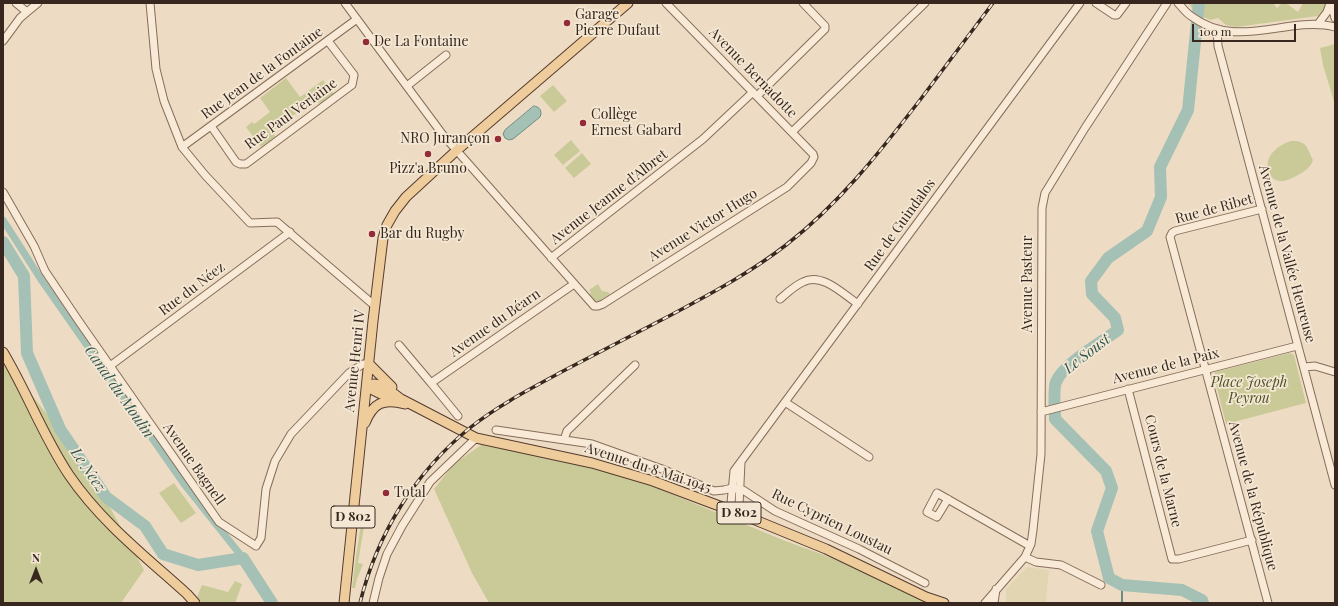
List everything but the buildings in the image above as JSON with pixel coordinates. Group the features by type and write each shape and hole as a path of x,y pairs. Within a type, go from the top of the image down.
{"main road":[{"name":"Avenue Henri IV","path":"344,603 375,306 383,238 387,225 395,210 406,196 457,150 628,3"},
{"path":"3,352 42,429 59,459 79,488 112,526 188,594 195,603"},
{"path":"370,364 383,379 419,409"},
{"name":"Avenue du 8 Mai 1945","path":"367,387 374,384 379,384 419,409 476,438 592,463 652,481 728,509 826,549 930,600 944,603"},
{"name":"D 802","path":"362,430 372,410 382,402 396,402 419,409"}],"street":[{"path":"16,3 27,12"},
{"path":"3,41 20,18 38,3"},
{"path":"150,3 156,69 164,101 182,147 205,175 250,223 277,222 375,306"},
{"name":"Avenue Bernadotte","path":"666,3 792,132 924,3"},
{"name":"Avenue Jeanne d'Albret","path":"551,258 703,139 755,94 825,29 825,26 803,3"},
{"name":"Rue de Guindalos","path":"728,509 736,489 741,462 1080,3"},
{"path":"1096,3 1114,15 1117,15 1126,3"},
{"name":"Avenue Pasteur","path":"985,603 1025,557 1030,546 1033,530 1041,454 1043,198 1085,128 1167,3"},
{"path":"1178,3 1191,16 1217,29 1232,33 1318,24 1335,27"},
{"path":"1330,3 1335,18"},
{"path":"1318,24 1327,12 1330,3"},
{"path":"348,4 357,19 443,135 574,284"},
{"name":"Rue Jean de la Fontaine","path":"182,147 357,19"},
{"name":"Avenue de la Vallée Heureuse","path":"1217,29 1218,46 1335,485"},
{"name":"Rue Paul Verlaine","path":"210,126 236,162 246,164 352,85 354,75 328,41"},
{"path":"407,86 446,55"},
{"name":"Avenue Victor Hugo","path":"574,284 590,303 594,306 598,306 787,187 811,163 814,157 813,154 792,132"},
{"name":"Avenue Bagnell","path":"3,192 34,246 45,271 219,522 256,546 261,538 266,489 275,461 291,434 349,373 363,364 370,364"},
{"name":"Rue de Ribet","path":"1172,233 1262,209"},
{"name":"Rue du Néez","path":"110,366 290,232"},
{"name":"Avenue de la République","path":"1172,233 1170,237 1268,603"},
{"path":"780,299 804,280 814,279 825,281 858,304"},
{"name":"Avenue du Béarn","path":"431,384 574,284"},
{"path":"399,345 458,416"},
{"name":"Avenue de la Paix","path":"1041,412 1297,346"},
{"path":"564,440 567,431 634,365"},
{"path":"1304,367 1315,366 1335,372"},
{"name":"Cours de la Marne","path":"1128,389 1172,560 1179,560 1252,540"},
{"path":"784,402 869,457"},
{"path":"496,430 592,444 662,469 714,490 736,489"},
{"path":"373,603 387,554 402,526 430,482 476,438"},
{"name":"Rue de Guindalos","path":"736,489 740,505 738,513"},
{"name":"Rue Cyprien Loustau","path":"736,489 744,490 775,511 859,548 925,583"},
{"path":"948,499 1030,546"},
{"path":"1025,557 1036,562 1060,565 1101,585"},
{"path":"994,603 996,589"}],"shaded area":[{"path":"534,106 540,110 540,117 513,139 509,140 505,138 503,134 505,130"},
{"path":"1027,567 1049,570 1047,603 1006,603 1006,589"}],"green space":[{"path":"1188,3 1273,3 1277,8 1282,3 1286,3 1298,12 1303,3 1325,3 1325,8 1318,16 1236,27 1226,25 1218,18 1210,20 1197,14"},
{"path":"1335,44 1335,105 1323,65 1320,48"},
{"path":"286,78 300,97 323,80 334,94 320,104 315,99 272,132 276,137 261,147 246,127 252,122 254,124 270,112 260,98"},
{"path":"553,85 567,101 554,112 540,96"},
{"path":"571,140 580,151 563,165 554,155"},
{"path":"1291,141 1303,143 1308,148 1313,160 1309,167 1300,174 1286,181 1278,181 1270,175 1268,171 1268,161 1275,150 1281,145"},
{"path":"582,153 591,164 574,178 565,168"},
{"path":"598,284 602,291 610,294 598,302 594,302 588,296 591,293 589,290"},
{"name":"Place Joseph Peyrou","path":"1290,353 1294,355 1306,403 1226,424 1214,377 1215,372"},
{"path":"3,359 86,463 144,570 121,603 3,603"},
{"path":"484,443 616,471 783,540 924,592 932,603 489,603 472,573 434,489 454,464"},
{"path":"174,483 196,513 181,523 159,493"},
{"path":"366,514 358,563 363,564 355,588 352,588 362,517"},
{"path":"235,581 242,584 235,603 202,603 197,597 202,585 228,592"}],"waterway":[{"name":"Le Soust","path":"1199,3 1188,110 1160,167 1161,197 1147,231 1108,258 1091,281 1092,294 1115,318 1118,330 1066,368 1056,382 1054,400 1055,419 1106,471 1112,488 1097,531 1109,578 1122,585 1182,590 1202,600 1203,603"},
{"name":"Canal du Moulin","path":"3,220 42,281 184,484 243,558"},
{"name":"Le Neez","path":"3,242 24,276 27,353 60,429 106,497 145,526 163,554 198,565 243,558 272,603"},
{"path":"1122,585 1122,603"}],"railway":[{"path":"360,603 367,577 377,553 401,506 432,464 451,445 471,427 505,403 715,291 758,265 786,245 824,212 858,177 920,100 993,3"}],"place":[{"name":"Garage Pierre Dufaut","path":"567,23"},
{"name":"De La Fontaine","path":"366,42"},
{"name":"Collège Ernest Gabard","path":"583,123"},
{"name":"NRO Jurançon","path":"498,139"},
{"name":"Pizz'a Bruno","path":"428,154"},
{"name":"Bar du Rugby","path":"372,234"},
{"name":"Total","path":"386,493"}]}
